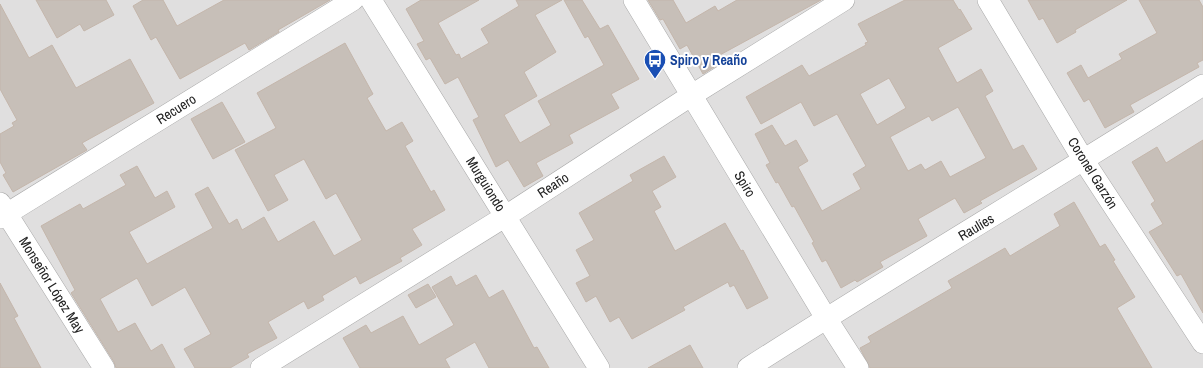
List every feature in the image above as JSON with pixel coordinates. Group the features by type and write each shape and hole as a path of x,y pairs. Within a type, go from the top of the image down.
{"street":[{"name":"Recuero","path":"2,211 353,0"},
{"name":"Murguiondo","path":"371,0 599,368"},
{"name":"Spiro","path":"634,0 826,318 858,368"},
{"name":"Reaño","path":"260,368 506,216 692,95 844,0"},
{"name":"Coronel Garzón","path":"988,0 1084,161 1203,343"},
{"name":"Raulíes","path":"748,368 826,318 1084,161 1203,85"},
{"name":"Monseñor López May","path":"2,211 104,368"}],"shaded area":[{"path":"0,0 1203,0 1203,368 0,368"}],"building":[{"path":"36,0 106,0 114,15 84,31 80,24 57,38"},
{"path":"143,0 163,0 177,26 224,0 330,0 278,30 279,32 249,50 245,43 180,79 156,37 151,40 133,6"},
{"path":"421,0 479,0 438,23 456,55 459,54 461,59 489,43 481,29 519,6 516,0 562,0 535,15 556,52 524,72 537,96 504,115 520,143 551,125 538,101 604,65 588,36 585,38 564,0 582,0 600,29 608,25 639,79 611,94 619,108 569,135 573,143 536,163 543,176 524,187 508,160 496,167 473,120 479,117 458,77 445,84 430,58 426,60 417,44 424,41 406,9"},
{"path":"648,0 673,0 686,23 715,6 718,11 737,0 821,0 718,56 722,62 703,74 687,45 680,49 663,19 660,20"},
{"path":"905,0 953,0 972,29 938,48 957,83 981,69 993,91 985,96 1013,150 1023,145 1037,169 980,201 982,203 964,213 955,198 918,219 927,236 880,262 883,267 857,282 855,280 841,288 826,260 822,262 812,243 814,242 794,206 792,207 778,182 776,183 766,165 770,163 755,134 772,125 785,146 796,140 808,161 798,167 822,211 861,189 853,174 866,166 837,114 814,126 801,102 761,124 746,97 802,65 809,76 866,45 865,43 868,42 858,24","holes":["889,78 906,108 877,125 860,94","958,107 986,158 950,177 941,161 925,170 921,164 908,171 890,137 929,116 932,121"]},
{"path":"1028,0 1127,0 1075,30 1076,32 1057,43 1043,18 1039,20"},
{"path":"1139,0 1199,0 1203,7 1203,60 1197,63 1199,67 1130,105 1134,112 1105,128 1089,99 1084,102 1067,73 1081,65 1088,78 1122,59 1119,54 1157,33"},
{"path":"0,4 29,58 52,45 76,88 130,59 154,103 82,143 87,150 13,192 3,175 6,173 0,162 0,134 14,126 12,123 17,120 0,89"},
{"path":"345,43 373,94 367,98 386,131 402,122 413,141 405,146 431,192 434,190 445,210 412,229 422,245 400,258 402,261 360,284 356,276 322,296 324,300 308,309 304,301 268,322 277,338 247,354 249,357 230,368 195,368 184,349 211,334 185,287 152,306 137,278 100,299 118,332 135,323 151,351 162,344 175,368 116,368 114,362 71,293 75,290 41,226 80,204 83,209 126,185 120,175 137,166 155,198 167,191 175,207 129,232 147,264 213,228 195,194 208,187 229,224 237,219 242,230 264,217 278,242 314,221 334,256 362,240 336,193 326,199 304,159 274,175 288,200 268,211 235,150 276,128 257,93"},
{"path":"222,102 245,142 213,159 191,119"},
{"path":"1203,140 1203,313 1181,274 1177,276 1149,232 1163,224 1151,204 1155,201 1132,162 1157,147 1166,163"},
{"path":"664,156 676,177 652,191 661,207 654,211 675,251 725,223 741,251 743,250 768,298 747,309 734,285 730,287 728,282 683,307 685,310 632,339 619,317 610,322 596,296 586,302 576,283 590,276 576,250 594,240 579,213 633,181 630,175"},
{"path":"1074,202 1100,247 1105,244 1115,260 1113,261 1135,297 1117,308 1152,368 870,368 860,348 871,342 868,337 952,288 948,281 1005,248 1010,256 1060,226 1054,214"},
{"path":"476,275 489,298 503,290 534,348 537,347 549,368 489,368 475,342 445,359 450,368 360,368 343,338 366,325 371,333 403,316 419,345 454,325 432,287 451,276 456,286"},
{"path":"0,283 18,316 14,318 41,368 0,368"},
{"path":"428,284 436,297 416,308 408,295"},
{"path":"690,345 703,368 648,368"}],"place":[{"name":"Spiro y Reaño","path":"655,80"}]}
